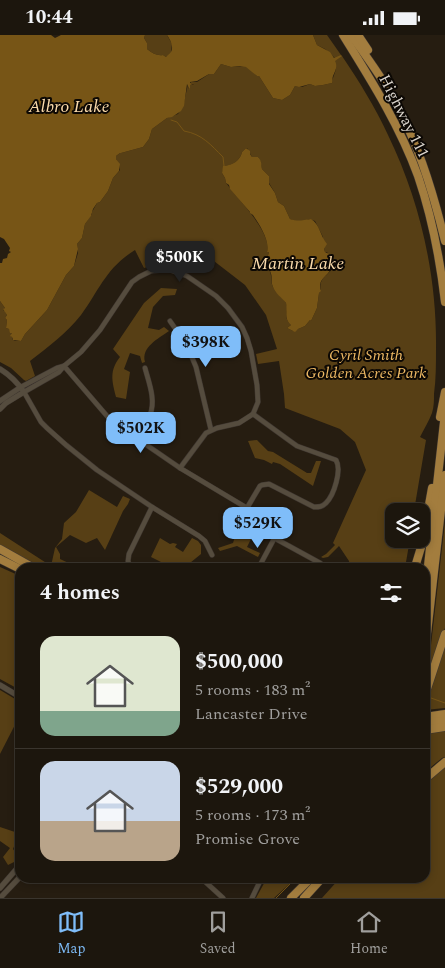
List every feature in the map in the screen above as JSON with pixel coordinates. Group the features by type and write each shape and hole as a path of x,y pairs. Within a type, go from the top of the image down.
{"highway":[{"name":"Highway 111","path":"341,35 357,57 386,105 418,175 433,229 445,302"},
{"name":"Highway 111","path":"351,35 388,89 405,120 430,186 445,241"},
{"path":"358,35 376,64 388,89"},
{"path":"416,563 422,544 429,505 445,392"},
{"path":"428,563 445,413"},
{"path":"430,607 445,475"},
{"path":"0,549 25,563"},
{"path":"0,559 15,566"},
{"path":"430,680 445,633"},
{"path":"430,716 445,715"},
{"path":"430,722 445,721"},
{"path":"430,729 445,727"},
{"path":"430,775 445,762"},
{"path":"291,898 306,883"},
{"path":"304,898 319,883"}],"street":[{"path":"0,401 49,375 59,372 93,339 132,282 144,274 157,270 177,271 187,275 216,296 242,327 251,351 258,402 254,414 238,423 211,430 202,437 180,468"},
{"path":"170,321 184,341 196,367 211,430"},
{"path":"64,366 116,424 180,468 257,515 263,529 274,539 320,563"},
{"path":"135,438 148,420 152,408 152,398 145,368"},
{"path":"0,369 10,375 22,389 41,422 53,435 97,470 199,536 205,541 212,555"},
{"path":"0,409 22,389"},
{"path":"247,508 260,486 269,484 314,507 323,506 328,501 339,470 336,460 297,446 254,414"},
{"path":"129,563 129,554 152,507"},
{"path":"261,563 274,539"},
{"path":"0,685 15,694"},
{"path":"0,888 15,871"},
{"path":"0,898 15,882"},
{"path":"207,883 223,898"},
{"path":"252,898 259,883"}],"green space":[{"path":"145,35 167,35 172,44 171,53 166,57 151,52 147,49"},
{"name":"Cyril Smith Golden Acres Park","path":"313,35 327,35 361,85 383,125 399,160 418,212 430,266 436,321 433,411 420,437 426,440 415,503 385,503 385,548 408,548 405,563 349,563 339,546 328,557 321,557 335,545 333,543 366,470 355,442 340,429 285,408 279,361 258,364 256,354 277,349 266,315 245,285 188,241 160,242 161,263 144,268 135,250 117,264 104,279 76,322 30,361 35,376 26,381 11,368 0,362 0,301 7,315 5,318 7,320 6,328 12,333 12,339 21,341 47,310 66,275 74,266 78,253 77,244 82,238 85,224 97,203 100,202 108,191 113,178 120,170 116,156 120,153 143,147 149,139 152,129 167,118 178,114 183,107 188,84 189,89 190,85 194,85 190,82 197,82 209,74 214,74 221,64 231,67 244,66 259,76 273,98 282,100 290,95 295,86 302,87 310,84 315,86 332,83 336,69 334,61 336,59 325,49 317,45","holes":["246,148 252,157 258,157 262,169 269,176 269,183 278,202 284,206 290,219 295,221 309,219 315,221 326,244 325,252 333,260 333,268 321,283 317,308 311,321 293,331 287,328 291,325 286,316 286,303 272,285 267,259 269,252 267,252 265,237 256,220 226,183 222,173 224,166 236,162"]},
{"path":"161,288 177,289 175,295 163,296 153,307 148,328 159,330 164,327 169,331 148,348 144,357 145,362 142,363 140,356 130,353 124,369 130,372 126,399 116,397 112,376 114,367 120,357 113,349 144,303"},
{"path":"257,440 268,451 273,452 307,473 311,473 316,461 321,461 313,486 280,464 273,462 272,464 255,458 248,441"},
{"path":"89,490 117,507 123,496 130,499 105,550 97,538 86,543 70,535 56,547 60,554 60,559 68,563 52,563 55,548 62,539 64,523 76,512"},
{"path":"245,514 253,518 257,527 247,547 260,553 258,557 237,546 220,551 218,548 233,543"},
{"path":"445,522 445,628 430,671 430,654"},
{"path":"0,533 46,563 31,563 0,546"},
{"path":"160,538 170,544 177,544 175,547 183,552 192,538 201,545 201,554 190,563 163,563 151,557"},
{"path":"0,567 15,574 15,687 0,679"},
{"path":"445,637 445,708 430,710 430,688"},
{"path":"0,690 15,699 15,725 0,754"},
{"path":"445,731 445,757 430,768 430,733"},
{"path":"445,764 445,898 322,898 336,883 430,883 430,780"},
{"path":"0,827 15,832 13,849 15,852 15,862 8,865 3,857 10,848 0,841"},
{"path":"264,883 290,883 274,898 256,898"}],"water":[{"name":"Albro Lake","path":"0,35 51,35 55,38 61,35 145,35 147,49 155,54 166,57 172,50 167,35 313,35 317,45 330,52 334,58 342,56 335,61 336,67 332,83 315,86 310,84 299,87 295,86 290,95 282,100 273,98 259,76 246,67 231,67 221,64 214,74 209,74 197,81 190,82 194,84 190,85 190,90 187,84 184,106 181,111 152,129 149,139 143,147 120,153 116,156 120,164 119,171 113,178 108,191 100,202 97,203 85,224 82,238 77,244 78,249 74,266 66,275 47,310 21,341 13,340 10,336 12,333 6,328 7,320 5,318 7,315 3,309 5,308 0,301 0,263 11,252 4,239 0,237"},
{"name":"Martin Lake","path":"246,148 250,151 252,157 258,157 260,160 262,169 269,176 269,184 278,202 284,206 290,219 298,221 311,219 314,221 327,244 324,249 325,252 333,260 330,270 321,282 317,308 311,321 295,332 287,328 291,325 286,317 286,303 275,291 272,284 267,259 269,252 267,252 267,242 263,232 253,215 230,189 222,173 223,166 235,162"}],"waterway":[{"path":"171,120 177,122 184,131 201,137 210,144 223,157 224,166"},
{"path":"431,698 445,703"},
{"path":"276,898 291,883"}]}
